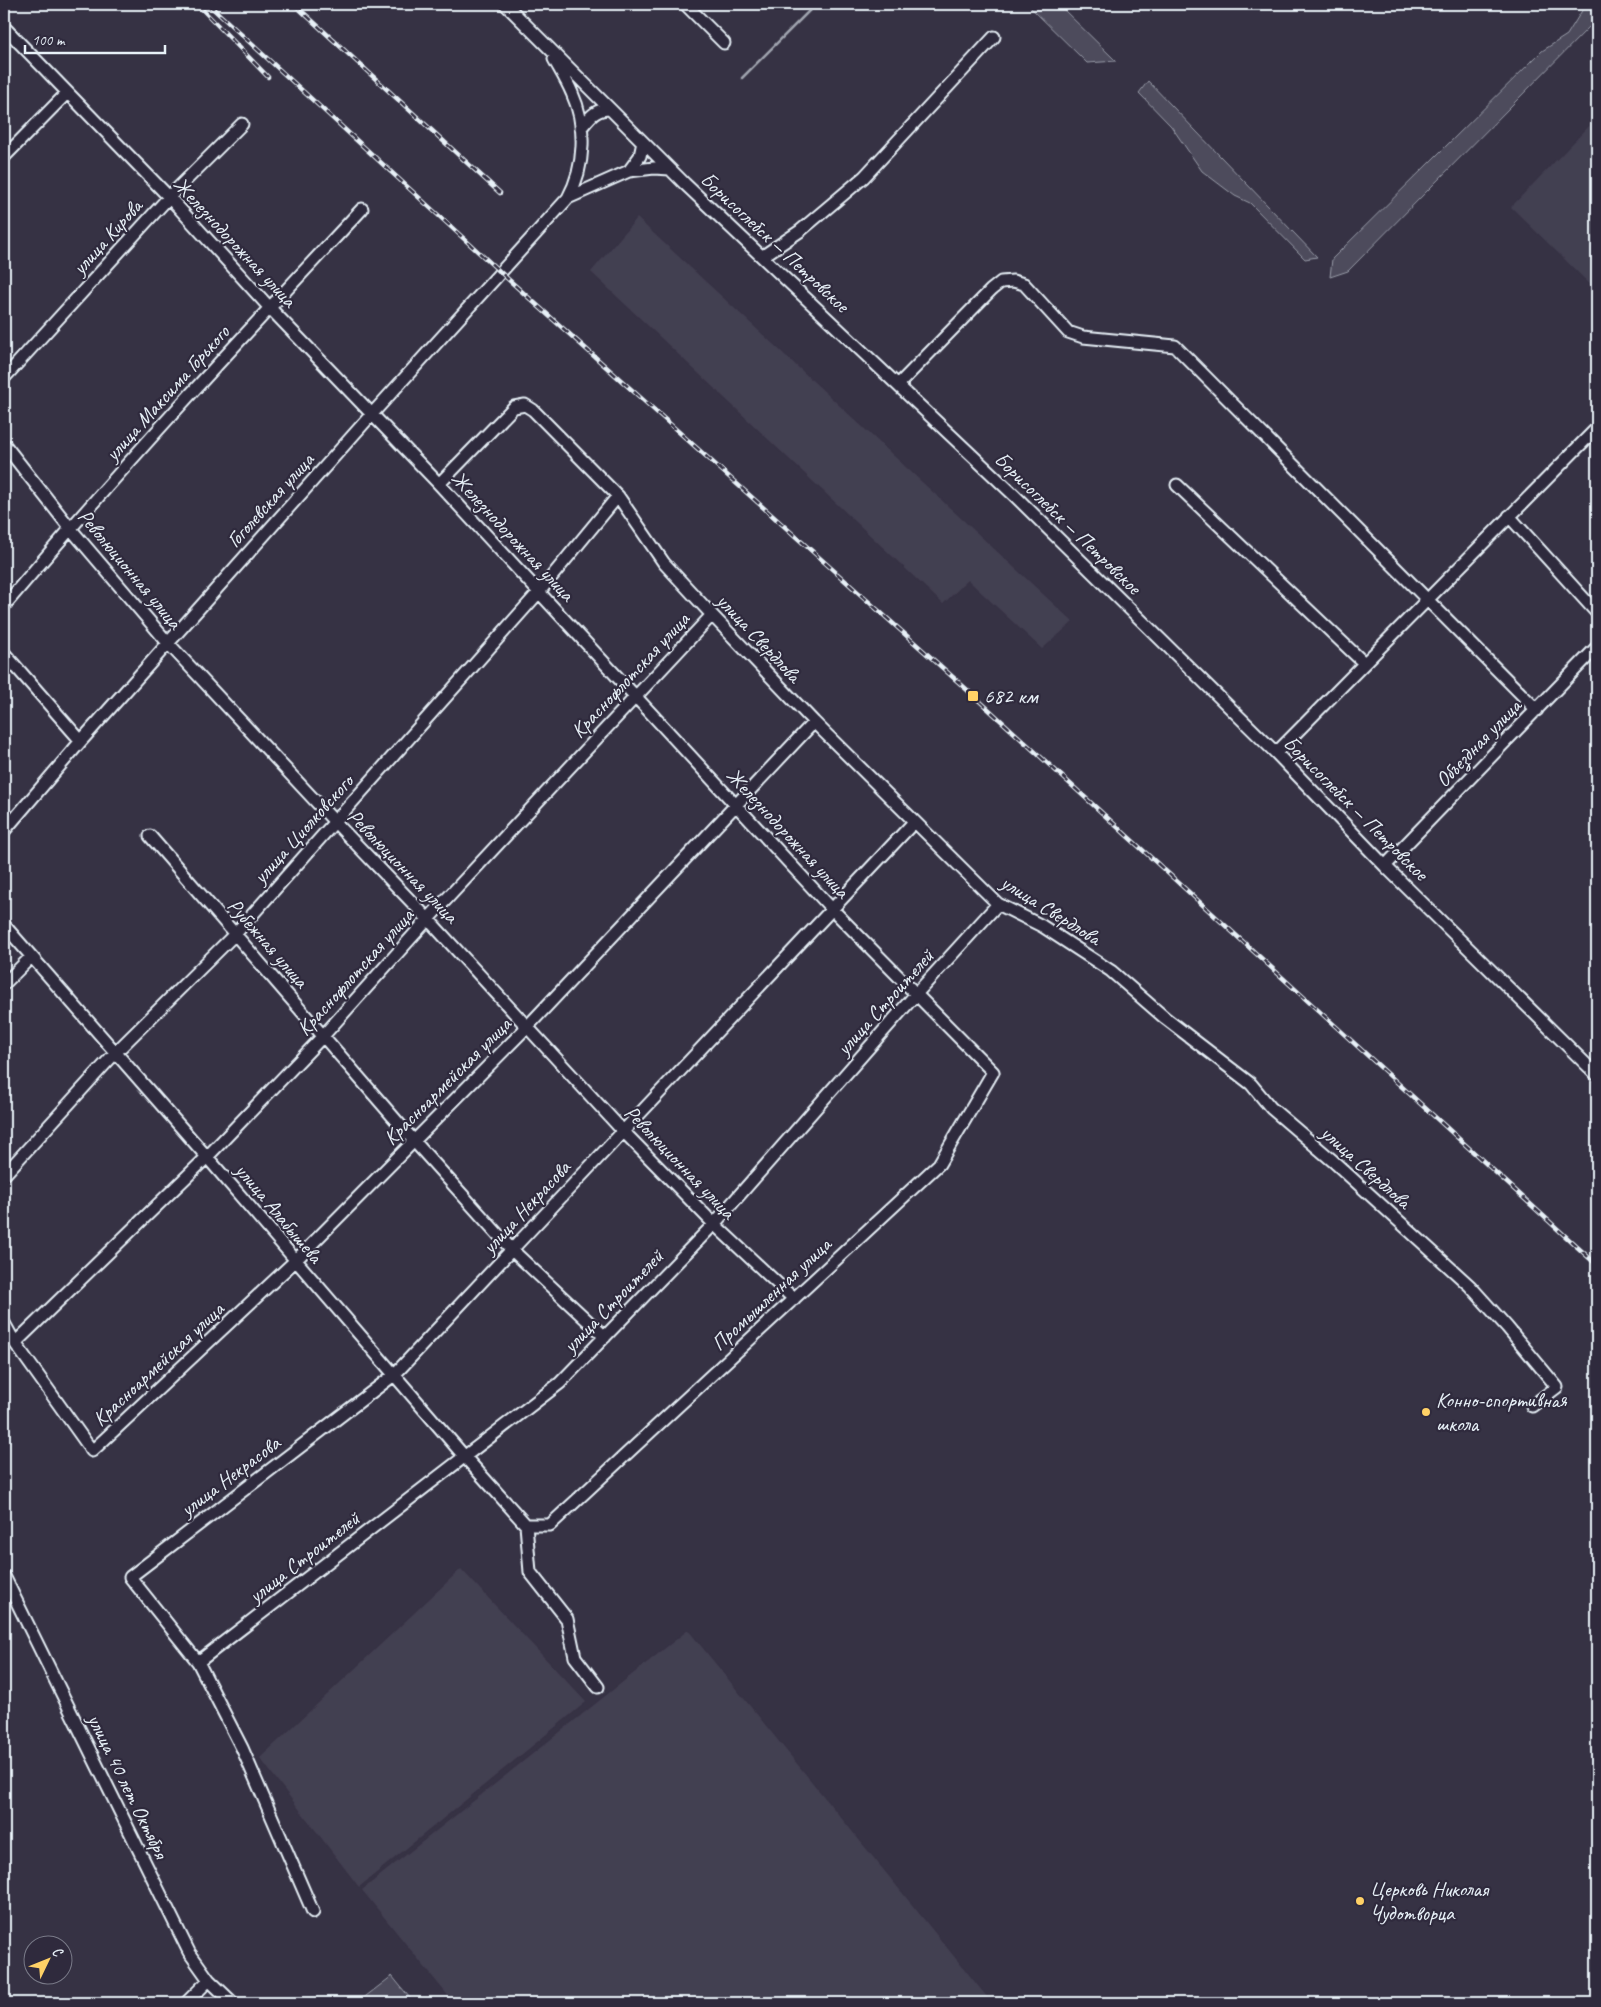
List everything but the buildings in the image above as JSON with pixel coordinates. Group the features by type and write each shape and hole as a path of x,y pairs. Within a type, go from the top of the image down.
{"street":[{"name":"Борисоглебск — Петровское","path":"505,4 670,169 1014,496 1276,753 1386,866 1597,1076"},
{"path":"685,4 724,43"},
{"name":"Железнодорожная улица","path":"4,27 169,197 269,307 439,484 831,908 993,1072"},
{"path":"763,256 800,231 864,177 994,37"},
{"path":"548,48 573,94 581,128 582,148 579,172 576,184 568,198"},
{"path":"4,156 67,93"},
{"path":"581,128 595,111 610,109"},
{"name":"улица Кирова","path":"4,378 169,197 242,124"},
{"path":"630,171 640,156 643,142"},
{"path":"568,198 630,171 654,168 670,169"},
{"name":"Гоголевская улица","path":"4,831 81,741 372,414 568,198"},
{"name":"улица Максима Горького","path":"4,606 70,528 269,307 362,209"},
{"path":"898,385 991,290 1001,282 1013,280 1024,284 1068,332 1083,337 1175,346 1537,710"},
{"name":"улица Свердлова","path":"439,484 514,407 525,405 533,410 618,496 664,563 712,615 814,722 998,904 1042,926 1110,971 1166,1018 1251,1084 1271,1108 1334,1161 1470,1286 1508,1327 1557,1387 1532,1406"},
{"path":"1276,753 1597,428"},
{"name":"Революционная улица","path":"4,444 70,528 168,643 428,919 622,1130 714,1224 794,1299"},
{"path":"1177,485 1364,663"},
{"name":"улица Циолковского","path":"4,1175 116,1052 236,933 539,592 618,496"},
{"path":"1509,516 1597,614"},
{"name":"Краснофлотская улица","path":"15,1343 207,1157 323,1036 428,919 712,615"},
{"name":"Объездная улица","path":"1386,866 1597,647"},
{"path":"4,652 81,741"},
{"name":"Красноармейская улица","path":"15,1343 92,1451 296,1262 527,1027 814,722"},
{"name":"улица Некрасова","path":"198,1662 130,1577 394,1375 622,1130 914,822"},
{"name":"Рубежная улица","path":"150,836 236,933 414,1141 512,1250 605,1337"},
{"name":"улица Строителей","path":"198,1662 560,1383 714,1224 916,994 998,904"},
{"name":"улица Алабышева","path":"4,925 526,1525"},
{"path":"4,984 31,957"},
{"name":"Промышленная улица","path":"526,1525 550,1525 940,1164 993,1072"},
{"path":"4,1323 15,1343"},
{"path":"526,1525 530,1572 568,1619 575,1657 598,1687"},
{"name":"улица 40 лет Октября","path":"4,1576 190,1952 209,1980 232,2003"},
{"path":"198,1662 242,1748 313,1912"},
{"path":"186,2003 209,1980"}],"shaded area":[{"path":"1027,4 1058,4 1116,61 1087,63"},
{"path":"1586,4 1597,4 1597,19 1348,271 1330,277 1332,259 1542,51 1567,35"},
{"path":"1148,81 1317,257 1305,259 1250,203 1235,196 1202,171 1171,126 1139,93"},
{"path":"1597,118 1597,291 1511,207"},
{"path":"637,218 1073,622 1042,649 968,580 943,604 591,272"},
{"path":"461,1569 586,1702 359,1887 260,1758"},
{"path":"688,1630 992,2003 454,2003 362,1890"},
{"path":"392,1976 414,2003 357,2003"}],"waterway":[{"path":"742,78 816,4"}],"railway":[{"path":"197,4 268,77"},
{"path":"208,4 509,280 974,696 1597,1265"},
{"path":"294,4 500,193"}],"place":[{"name":"682 км","path":"973,696"},
{"name":"Конно-спортивная школа","path":"1426,1412"},
{"name":"Церковь Николая Чудотворца","path":"1360,1901"}]}
